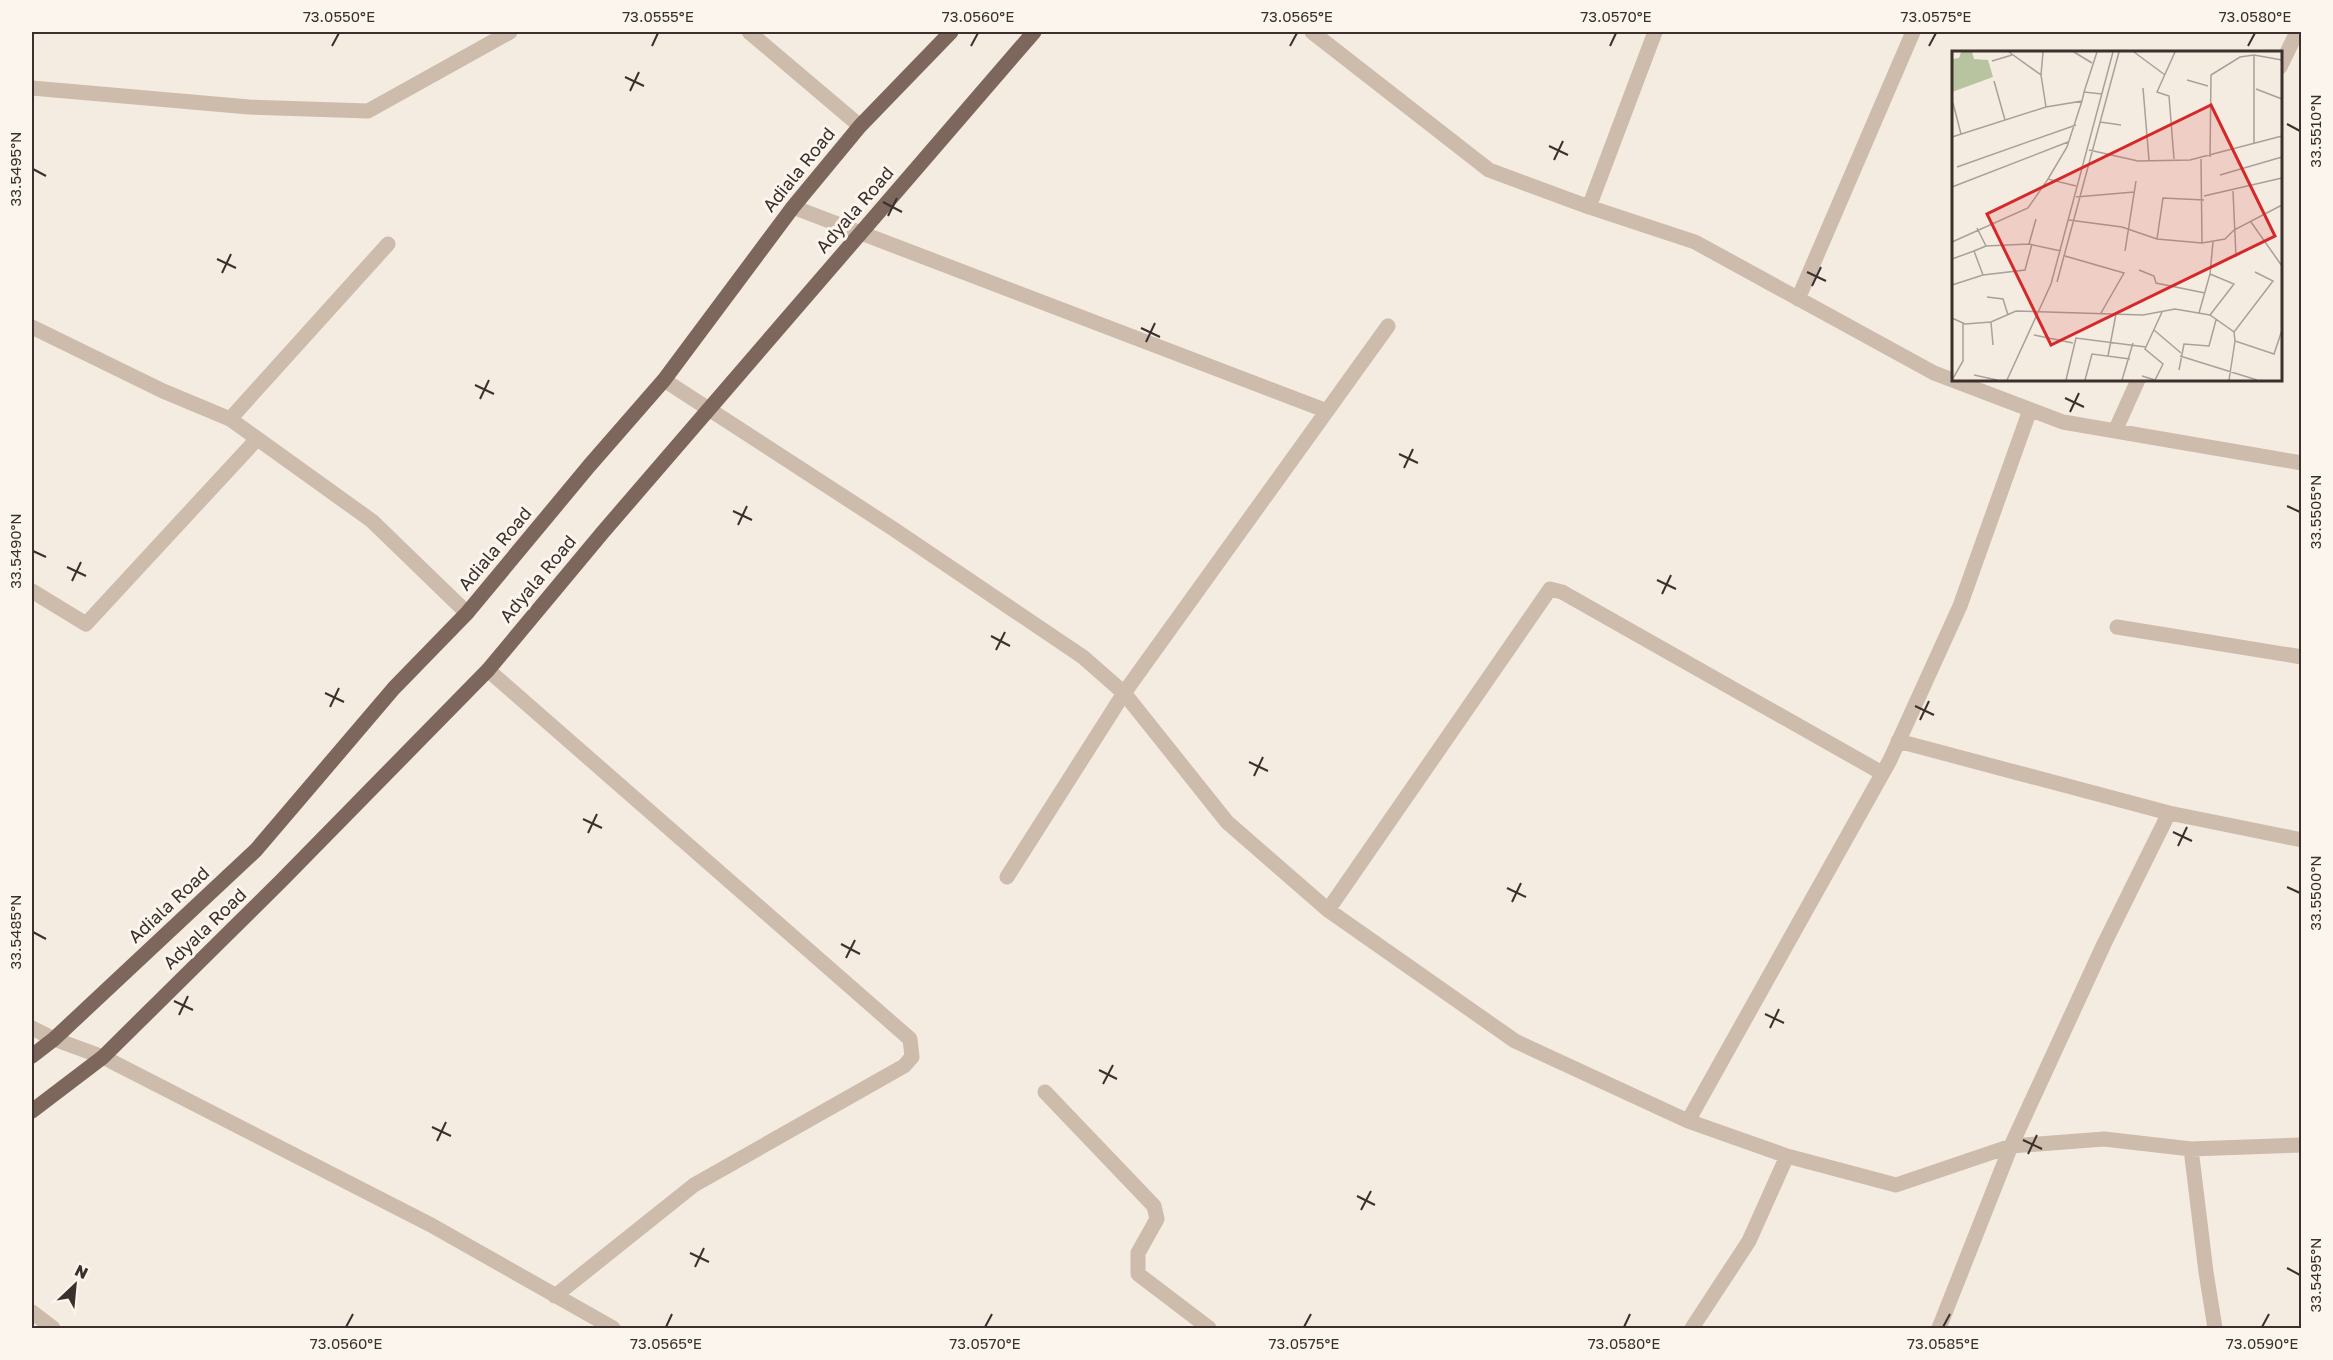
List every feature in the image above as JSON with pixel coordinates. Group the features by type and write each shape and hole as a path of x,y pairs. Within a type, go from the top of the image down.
{"main road":[{"name":"Adiala Road","path":"32,1056 54,1039 256,850 394,688 466,613 664,380 793,207 860,126 951,32"},
{"name":"Adyala Road","path":"32,1111 103,1057 281,881 488,670 1034,32"}],"street":[{"path":"32,88 249,106 368,111 510,32"},
{"path":"749,32 860,126"},
{"path":"1312,32 1488,170 1695,242 1934,373 1952,380"},
{"path":"1589,207 1655,32"},
{"path":"1798,299 1913,32"},
{"path":"2282,63 2296,32"},
{"path":"793,207 1327,411"},
{"path":"230,419 388,244"},
{"path":"1007,877 1124,693 1388,326"},
{"path":"32,327 163,391 230,419 372,521 466,613"},
{"path":"664,380 892,528 1083,657 1124,693 1227,822 1328,910 1515,1041 1688,1121 1787,1156 1896,1185 2011,1146 2104,1139 2191,1149 2301,1144"},
{"path":"1955,381 2063,422 2301,463"},
{"path":"2115,431 2138,381"},
{"path":"1688,1121 1898,741 1960,606 2030,410"},
{"path":"32,591 86,624 257,439"},
{"path":"1328,910 1550,589 1562,592 1882,773"},
{"path":"2117,627 2301,657"},
{"path":"488,670 910,1039 912,1057 904,1066 694,1185 555,1296"},
{"path":"1898,741 2169,813 2301,840"},
{"path":"1939,1329 2011,1146 2104,944 2169,813"},
{"path":"32,1028 54,1039 103,1057 431,1225 613,1329"},
{"path":"1045,1092 1154,1206 1157,1219 1138,1253 1138,1274 1209,1329"},
{"path":"2191,1149 2215,1329"},
{"path":"1692,1329 1749,1241 1787,1156"},
{"path":"32,1312 53,1329"}]}
